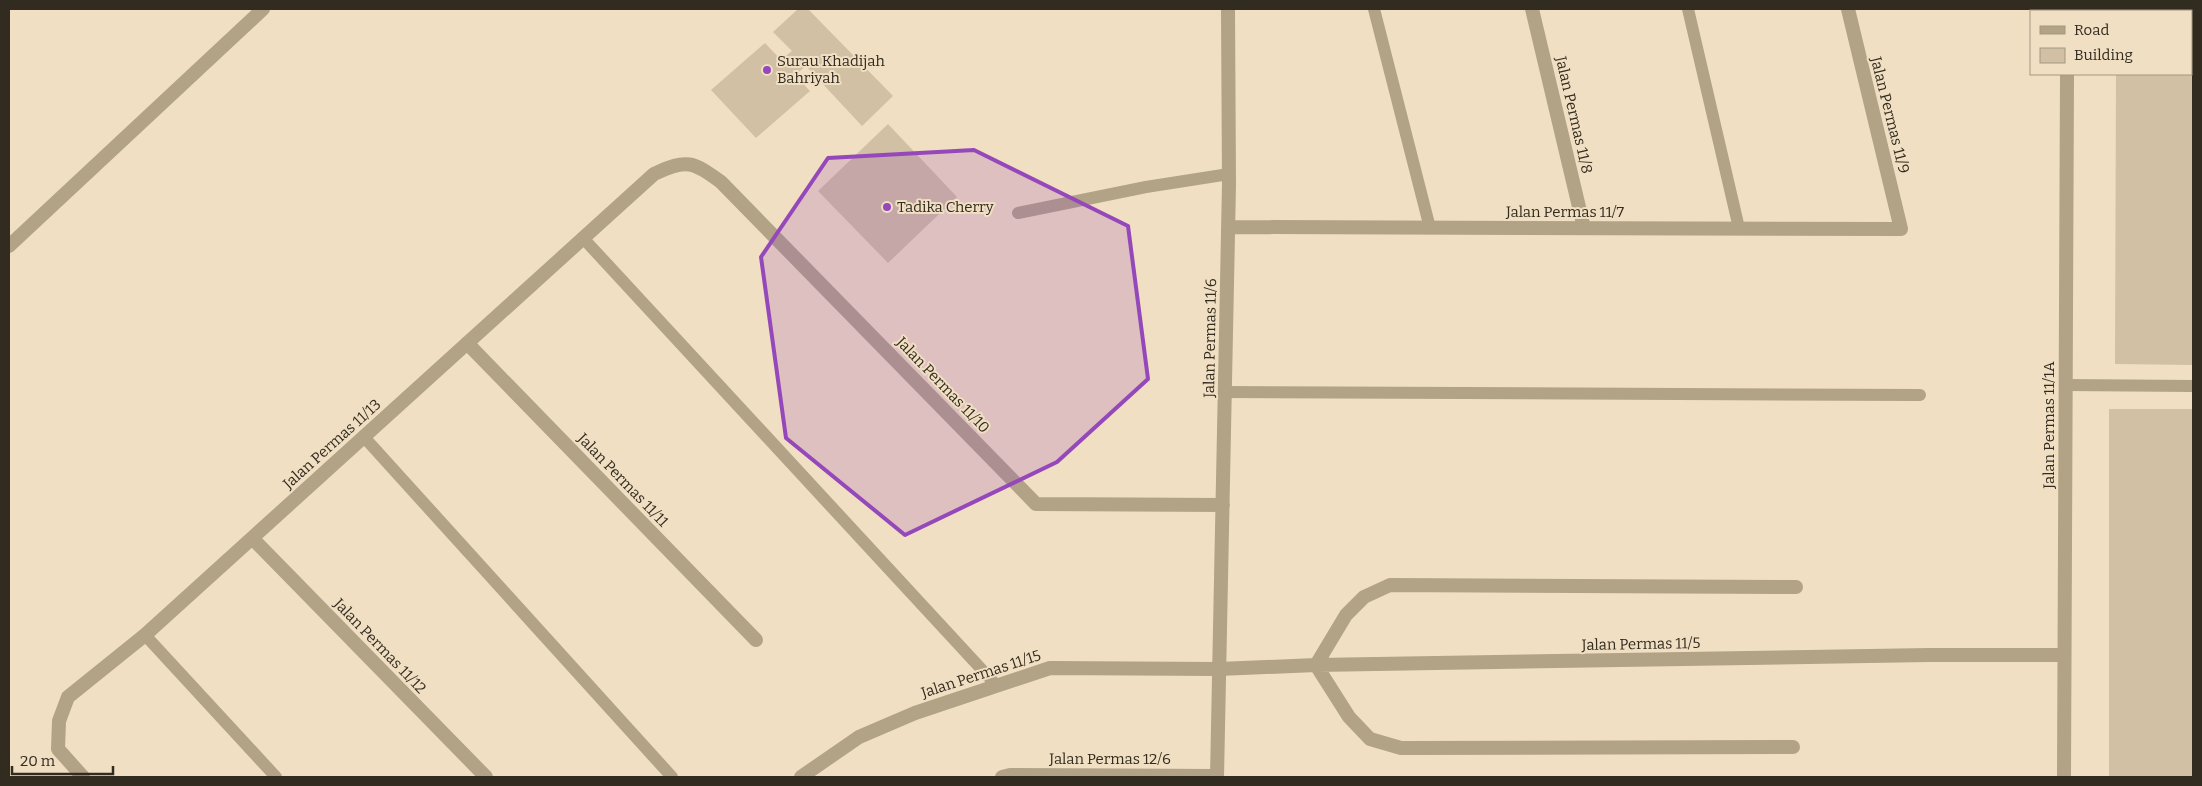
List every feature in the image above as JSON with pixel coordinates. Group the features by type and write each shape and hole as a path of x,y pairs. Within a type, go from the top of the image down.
{"street":[{"path":"9,246 263,9"},
{"name":"Jalan Permas 11/6","path":"1217,777 1229,174 1228,9"},
{"name":"Jalan Permas 11/8","path":"1532,9 1584,228"},
{"name":"Jalan Permas 11/9","path":"1848,9 1901,228"},
{"name":"Jalan Permas 11/1A","path":"2064,777 2067,75"},
{"name":"Jalan Permas 11/13","path":"83,777 58,749 59,722 68,697 145,635 654,174 672,165 690,163"},
{"name":"Jalan Permas 11/10","path":"690,163 721,182 1036,504 1223,505"},
{"name":"Jalan Permas 11/7","path":"1228,227 1901,228"},
{"name":"Jalan Permas 11/11","path":"468,343 756,640"},
{"name":"Jalan Permas 11/12","path":"252,538 486,777"},
{"path":"1793,747 1400,748 1370,739 1349,717 1316,665 1346,615 1364,597 1390,585 1796,587"},
{"name":"Jalan Permas 11/5","path":"1219,669 1316,665 1929,655 2064,655"},
{"name":"Jalan Permas 11/15","path":"801,777 859,737 915,713 1050,668 1219,669"},
{"name":"Jalan Permas 12/6","path":"1002,777 1010,775 1217,777"}],"lane":[{"path":"1374,9 1430,228"},
{"path":"1688,9 1739,228"},
{"path":"1018,213 1146,187 1229,174"},
{"path":"583,238 997,686"},
{"path":"2065,385 2193,386"},
{"path":"1225,392 1920,395"},
{"path":"364,437 672,777"},
{"path":"145,635 276,777"}],"highlighted area":[{"path":"974,150 1128,226 1148,379 1057,462 905,535 786,438 761,257 828,158"}],"building":[{"name":"Surau Khadijah Bahriyah","path":"798,9 808,9 893,96 862,126 806,66 795,75 810,91 756,138 711,90 765,43 781,60 792,51 773,32"},
{"path":"2193,9 2193,365 2115,364 2116,75 2192,75 2192,10 2136,10"},
{"path":"888,124 957,197 888,263 818,191"},
{"path":"2109,409 2193,409 2193,777 2109,777"}],"place":[{"name":"Surau Khadijah Bahriyah","path":"767,70"},
{"name":"Tadika Cherry","path":"887,207"}]}
